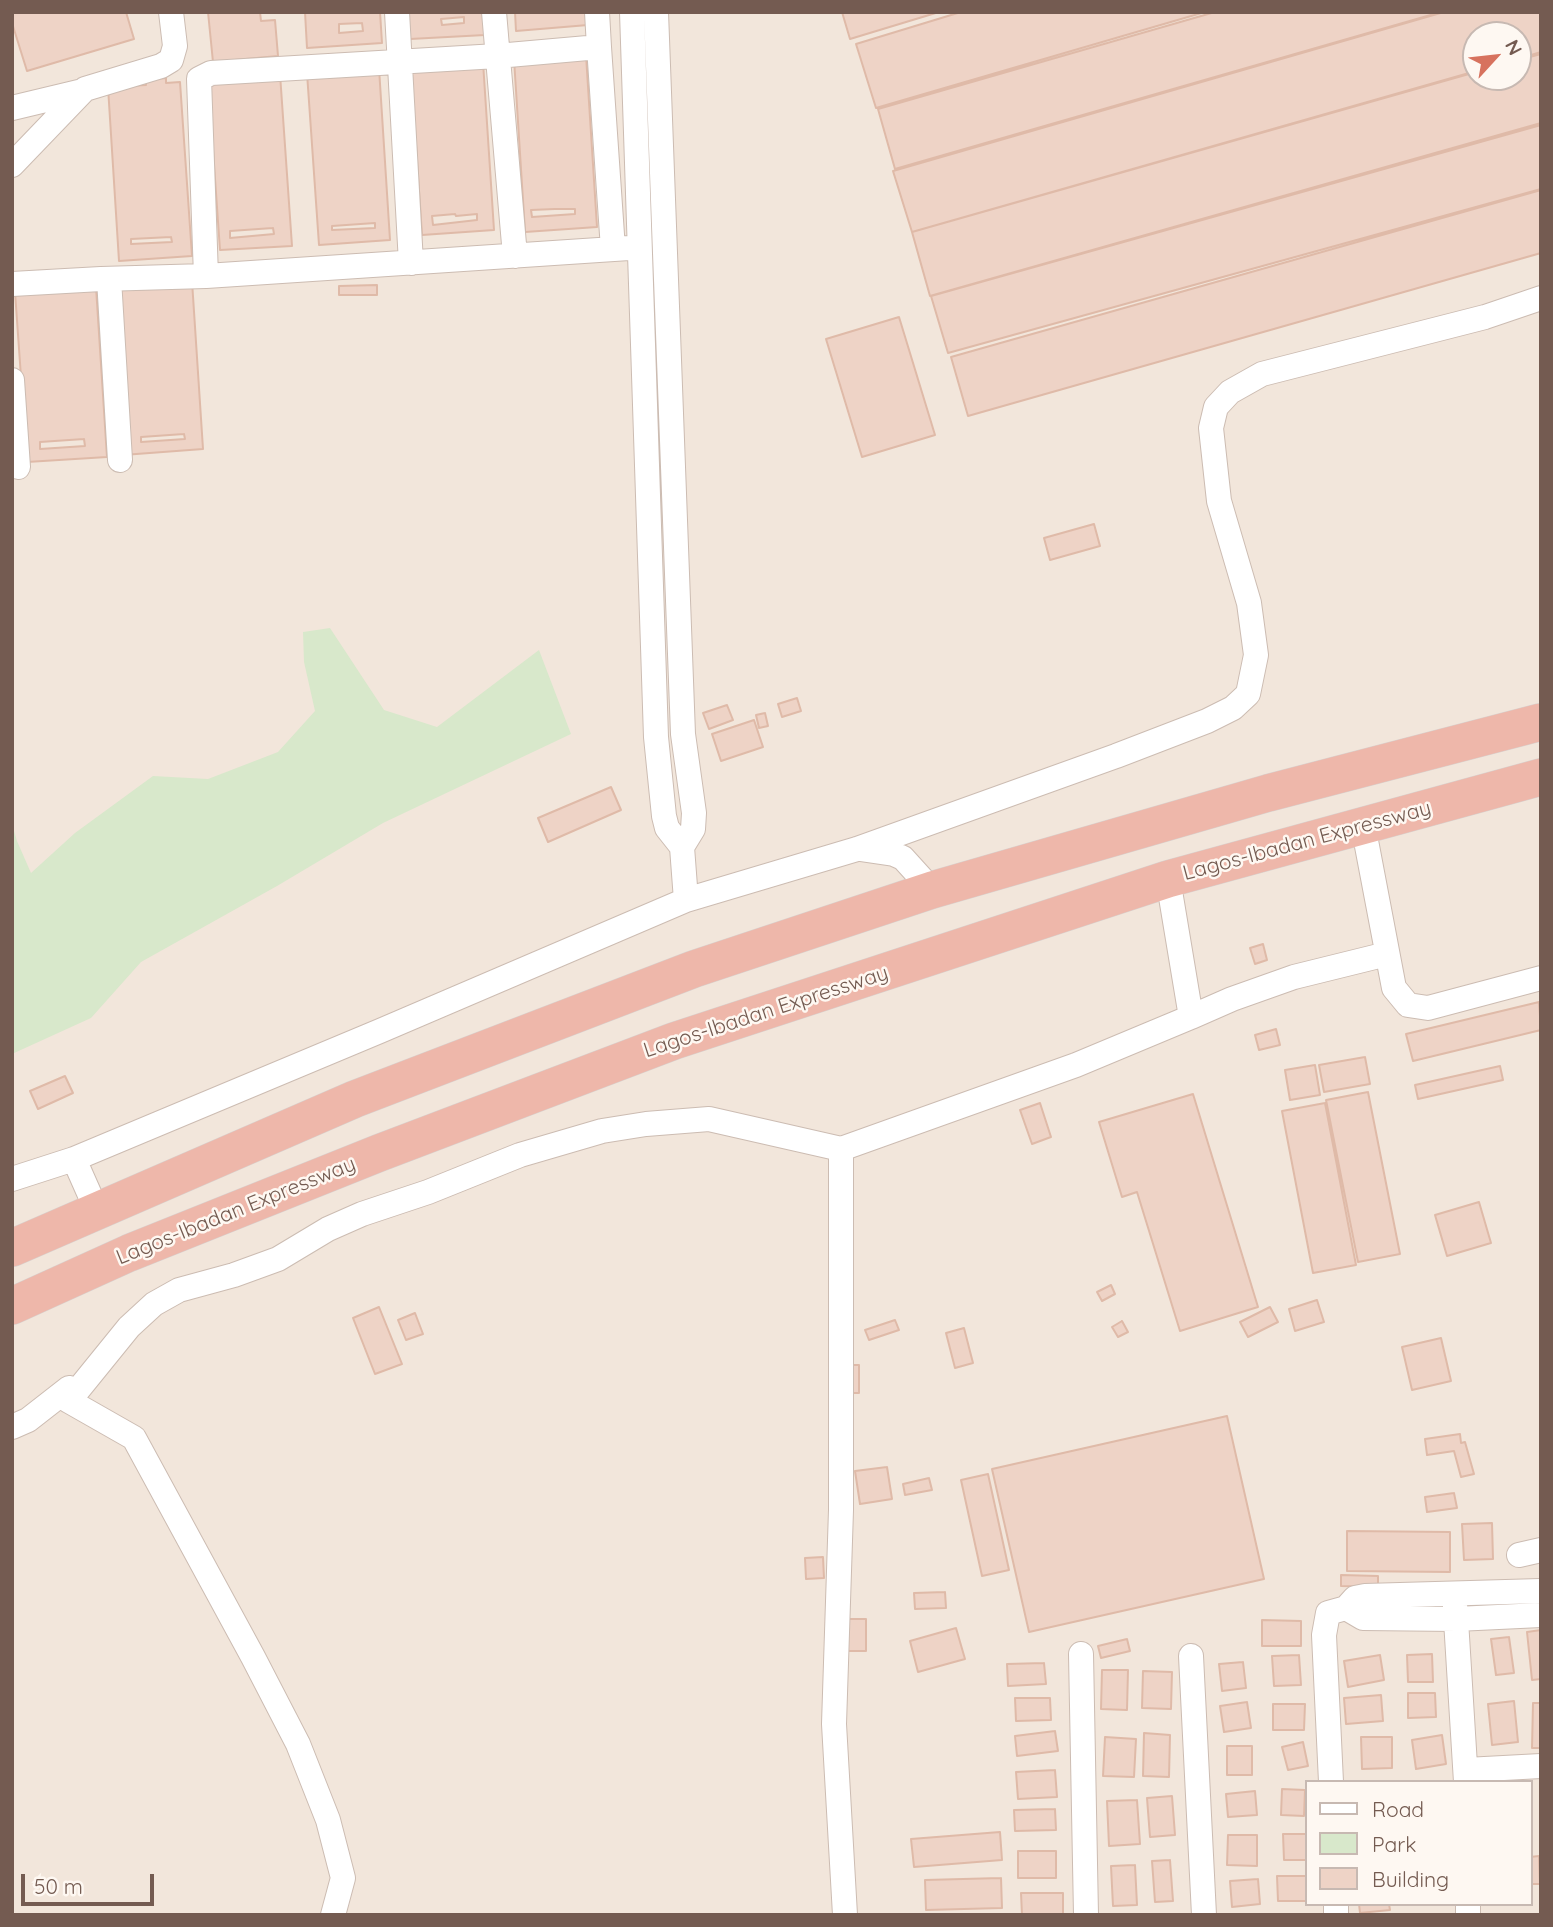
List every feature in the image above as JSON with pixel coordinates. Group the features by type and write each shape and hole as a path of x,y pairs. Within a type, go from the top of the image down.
{"highway":[{"path":"12,1248 368,1094 694,969 932,890 1268,793 1541,722"},
{"name":"Lagos-Ibadan Expressway","path":"12,1306 129,1253 379,1153 674,1041 1168,879 1541,777"}],"street":[{"path":"12,108 83,90 167,63 171,60 174,46 171,12"},
{"path":"397,12 411,263"},
{"path":"494,12 515,256"},
{"path":"597,12 613,249"},
{"path":"632,12 656,737 664,816 667,828 682,848 686,900"},
{"path":"656,12 683,734 694,813 693,829 682,848"},
{"path":"206,276 199,79 211,73 497,56 599,47"},
{"path":"12,165 83,90"},
{"path":"12,284 206,276 640,247"},
{"path":"109,279 120,460"},
{"path":"12,1179 74,1159 686,900 857,849 1116,756 1207,721 1233,708 1248,694 1256,655 1249,603 1219,501 1211,428 1216,407 1230,392 1262,374 1485,317 1541,298"},
{"path":"12,380 18,467"},
{"path":"1363,825 1394,988 1408,1005 1428,1008 1541,978"},
{"path":"857,849 894,854 903,858 932,890"},
{"path":"1168,879 1191,1017"},
{"path":"69,1401 129,1327 154,1304 180,1290 278,1259 328,1229 362,1214 428,1192 520,1155 601,1131 709,1119 841,1149 1076,1065 1232,999 1294,977 1387,954"},
{"path":"841,1149 841,1510 834,1724 845,1915"},
{"path":"74,1159 97,1211"},
{"path":"12,1427 28,1420 69,1388 69,1401"},
{"path":"69,1401 134,1438 298,1744 328,1820 343,1878 333,1915"},
{"path":"1331,1780 1324,1635 1328,1613 1346,1608 1355,1598 1365,1596 1541,1591"},
{"path":"1454,1594 1466,1776 1541,1766"},
{"path":"1346,1608 1363,1618 1457,1619 1541,1615"},
{"path":"1081,1654 1086,1915"},
{"path":"1191,1656 1204,1915"}],"shaded area":[{"path":"12,12 1541,12 1541,1915 12,1915"}],"green space":[{"path":"330,628 384,710 437,727 539,650 571,734 383,823 141,962 91,1018 12,1054 12,824 31,873 75,833 153,776 208,779 278,752 315,711 304,662 303,632"}],"building":[{"path":"12,12 126,12 134,39 27,71 12,23"},
{"path":"208,12 260,12 261,21 275,20 278,56 213,62"},
{"path":"305,12 380,12 382,43 307,48","holes":["362,23 363,31 339,33 339,24"]},
{"path":"408,12 483,12 485,35 410,39","holes":["464,17 464,23 442,25 441,19"]},
{"path":"515,12 587,12 588,25 516,31"},
{"path":"842,12 939,12 850,39"},
{"path":"961,12 1205,12 876,108 856,44"},
{"path":"1215,12 1441,12 895,169 878,109"},
{"path":"1444,12 1541,12 1541,52 1532,55 1532,21 1462,21 1462,75 912,232 893,171"},
{"path":"1541,54 1541,123 930,296 912,232 1462,76 1462,91 1532,91 1532,56"},
{"path":"586,55 597,227 525,232 514,59","holes":["575,209 575,214 532,217 531,210"]},
{"path":"483,62 494,230 422,235 411,70","holes":["477,214 477,220 433,225 432,216"]},
{"path":"379,68 390,240 319,245 307,73","holes":["375,223 375,228 332,230 332,226"]},
{"path":"280,74 292,246 220,250 208,79","holes":["273,228 274,234 230,238 230,231"]},
{"path":"166,78 166,83 180,82 192,256 119,261 108,87 146,85 145,79","holes":["171,237 172,242 131,244 131,239"]},
{"path":"1541,125 1541,189 948,353 931,296"},
{"path":"1541,190 1541,253 968,416 951,357"},
{"path":"192,281 203,449 123,455 120,286","holes":["184,434 185,439 141,442 141,437"]},
{"path":"377,285 377,295 339,295 339,286"},
{"path":"96,287 107,457 27,462 15,292","holes":["84,439 85,446 40,449 40,442"]},
{"path":"899,317 935,435 862,457 826,339"},
{"path":"1094,524 1100,546 1050,560 1044,538"},
{"path":"797,698 801,711 782,717 778,704"},
{"path":"727,705 733,720 709,729 703,713"},
{"path":"765,713 768,726 759,728 756,715"},
{"path":"754,720 763,747 721,761 712,734"},
{"path":"611,787 621,810 548,842 538,818"},
{"path":"1263,944 1267,960 1255,964 1250,948"},
{"path":"1539,1002 1541,1030 1413,1061 1406,1034"},
{"path":"1276,1029 1280,1045 1259,1050 1255,1035"},
{"path":"1365,1057 1370,1084 1324,1092 1319,1065"},
{"path":"1315,1065 1320,1095 1290,1100 1285,1070"},
{"path":"1500,1066 1503,1080 1418,1099 1415,1085"},
{"path":"65,1076 73,1093 38,1109 30,1091"},
{"path":"1368,1092 1400,1254 1358,1262 1326,1100"},
{"path":"1193,1094 1258,1307 1180,1331 1137,1192 1122,1197 1099,1122"},
{"path":"1040,1103 1051,1137 1032,1144 1020,1110"},
{"path":"1325,1103 1356,1265 1313,1273 1282,1111"},
{"path":"1479,1202 1491,1243 1447,1256 1435,1215"},
{"path":"1111,1285 1115,1294 1102,1301 1097,1292"},
{"path":"1317,1300 1324,1322 1295,1331 1289,1309"},
{"path":"379,1307 402,1364 375,1374 353,1318"},
{"path":"1270,1307 1278,1322 1248,1337 1240,1322"},
{"path":"415,1313 423,1334 406,1340 398,1320"},
{"path":"895,1320 899,1330 869,1340 865,1330"},
{"path":"1122,1321 1128,1332 1118,1337 1112,1327"},
{"path":"964,1328 973,1363 955,1368 946,1333"},
{"path":"1441,1338 1451,1381 1412,1390 1402,1347"},
{"path":"852,1365 859,1365 859,1393 851,1393"},
{"path":"1227,1416 1264,1579 1029,1632 992,1469"},
{"path":"1460,1434 1474,1474 1461,1477 1454,1451 1427,1455 1425,1439"},
{"path":"887,1467 892,1499 860,1504 855,1471"},
{"path":"988,1474 1009,1570 982,1576 961,1480"},
{"path":"929,1478 932,1490 905,1495 903,1484"},
{"path":"1454,1493 1457,1508 1427,1512 1425,1497"},
{"path":"1492,1523 1493,1559 1464,1560 1462,1524"},
{"path":"1347,1531 1450,1532 1450,1572 1347,1571"},
{"path":"823,1557 824,1578 806,1579 805,1558"},
{"path":"1341,1575 1378,1576 1378,1587 1341,1586"},
{"path":"945,1592 946,1608 915,1609 914,1593"},
{"path":"847,1619 866,1619 866,1651 847,1651"},
{"path":"1262,1620 1301,1621 1301,1646 1262,1646"},
{"path":"956,1628 965,1659 918,1672 910,1641"},
{"path":"1541,1630 1541,1679 1532,1680 1527,1632"},
{"path":"1509,1637 1514,1673 1496,1675 1491,1639"},
{"path":"1127,1639 1130,1651 1101,1658 1098,1646"},
{"path":"1432,1654 1433,1682 1408,1682 1407,1655"},
{"path":"1299,1655 1301,1685 1274,1686 1272,1656"},
{"path":"1380,1655 1384,1680 1348,1687 1344,1661"},
{"path":"1243,1662 1246,1688 1222,1691 1219,1664"},
{"path":"1044,1663 1046,1684 1008,1686 1007,1664"},
{"path":"1102,1670 1128,1670 1127,1710 1101,1709"},
{"path":"1143,1671 1172,1672 1171,1709 1142,1708"},
{"path":"1408,1693 1435,1693 1436,1717 1408,1718"},
{"path":"1381,1695 1383,1721 1346,1724 1344,1698"},
{"path":"1015,1698 1050,1698 1051,1720 1016,1721"},
{"path":"1514,1701 1518,1742 1492,1745 1488,1704"},
{"path":"1247,1702 1251,1728 1224,1732 1220,1706"},
{"path":"1533,1703 1541,1703 1541,1748 1532,1748"},
{"path":"1273,1704 1305,1704 1304,1730 1273,1730"},
{"path":"1055,1731 1058,1751 1017,1756 1015,1736"},
{"path":"1144,1733 1170,1735 1169,1777 1143,1776"},
{"path":"1442,1735 1446,1764 1416,1769 1412,1740"},
{"path":"1105,1737 1136,1739 1134,1777 1103,1776"},
{"path":"1361,1737 1392,1737 1392,1768 1362,1769"},
{"path":"1303,1742 1308,1766 1288,1770 1282,1747"},
{"path":"1227,1746 1252,1746 1252,1775 1227,1775"},
{"path":"1055,1770 1057,1797 1018,1799 1016,1772"},
{"path":"1282,1789 1304,1790 1304,1816 1281,1815"},
{"path":"1255,1791 1257,1815 1228,1817 1226,1794"},
{"path":"1172,1796 1175,1835 1150,1837 1147,1798"},
{"path":"1137,1800 1140,1844 1109,1846 1107,1801"},
{"path":"1055,1809 1056,1830 1015,1831 1014,1810"},
{"path":"1000,1832 1002,1860 914,1867 911,1839"},
{"path":"1283,1834 1304,1834 1304,1860 1284,1860"},
{"path":"1228,1835 1257,1835 1257,1866 1227,1865"},
{"path":"1018,1851 1056,1851 1056,1878 1018,1878"},
{"path":"1539,1856 1540,1884 1532,1884 1532,1857"},
{"path":"1170,1860 1173,1901 1155,1902 1152,1861"},
{"path":"1135,1865 1137,1905 1113,1906 1111,1866"},
{"path":"1277,1876 1304,1876 1304,1901 1278,1901"},
{"path":"1001,1878 1002,1908 926,1910 925,1880"},
{"path":"1258,1879 1260,1904 1232,1907 1230,1881"},
{"path":"1021,1893 1063,1893 1063,1915 1022,1915"},
{"path":"1359,1906 1389,1906 1390,1910 1360,1913"}]}
